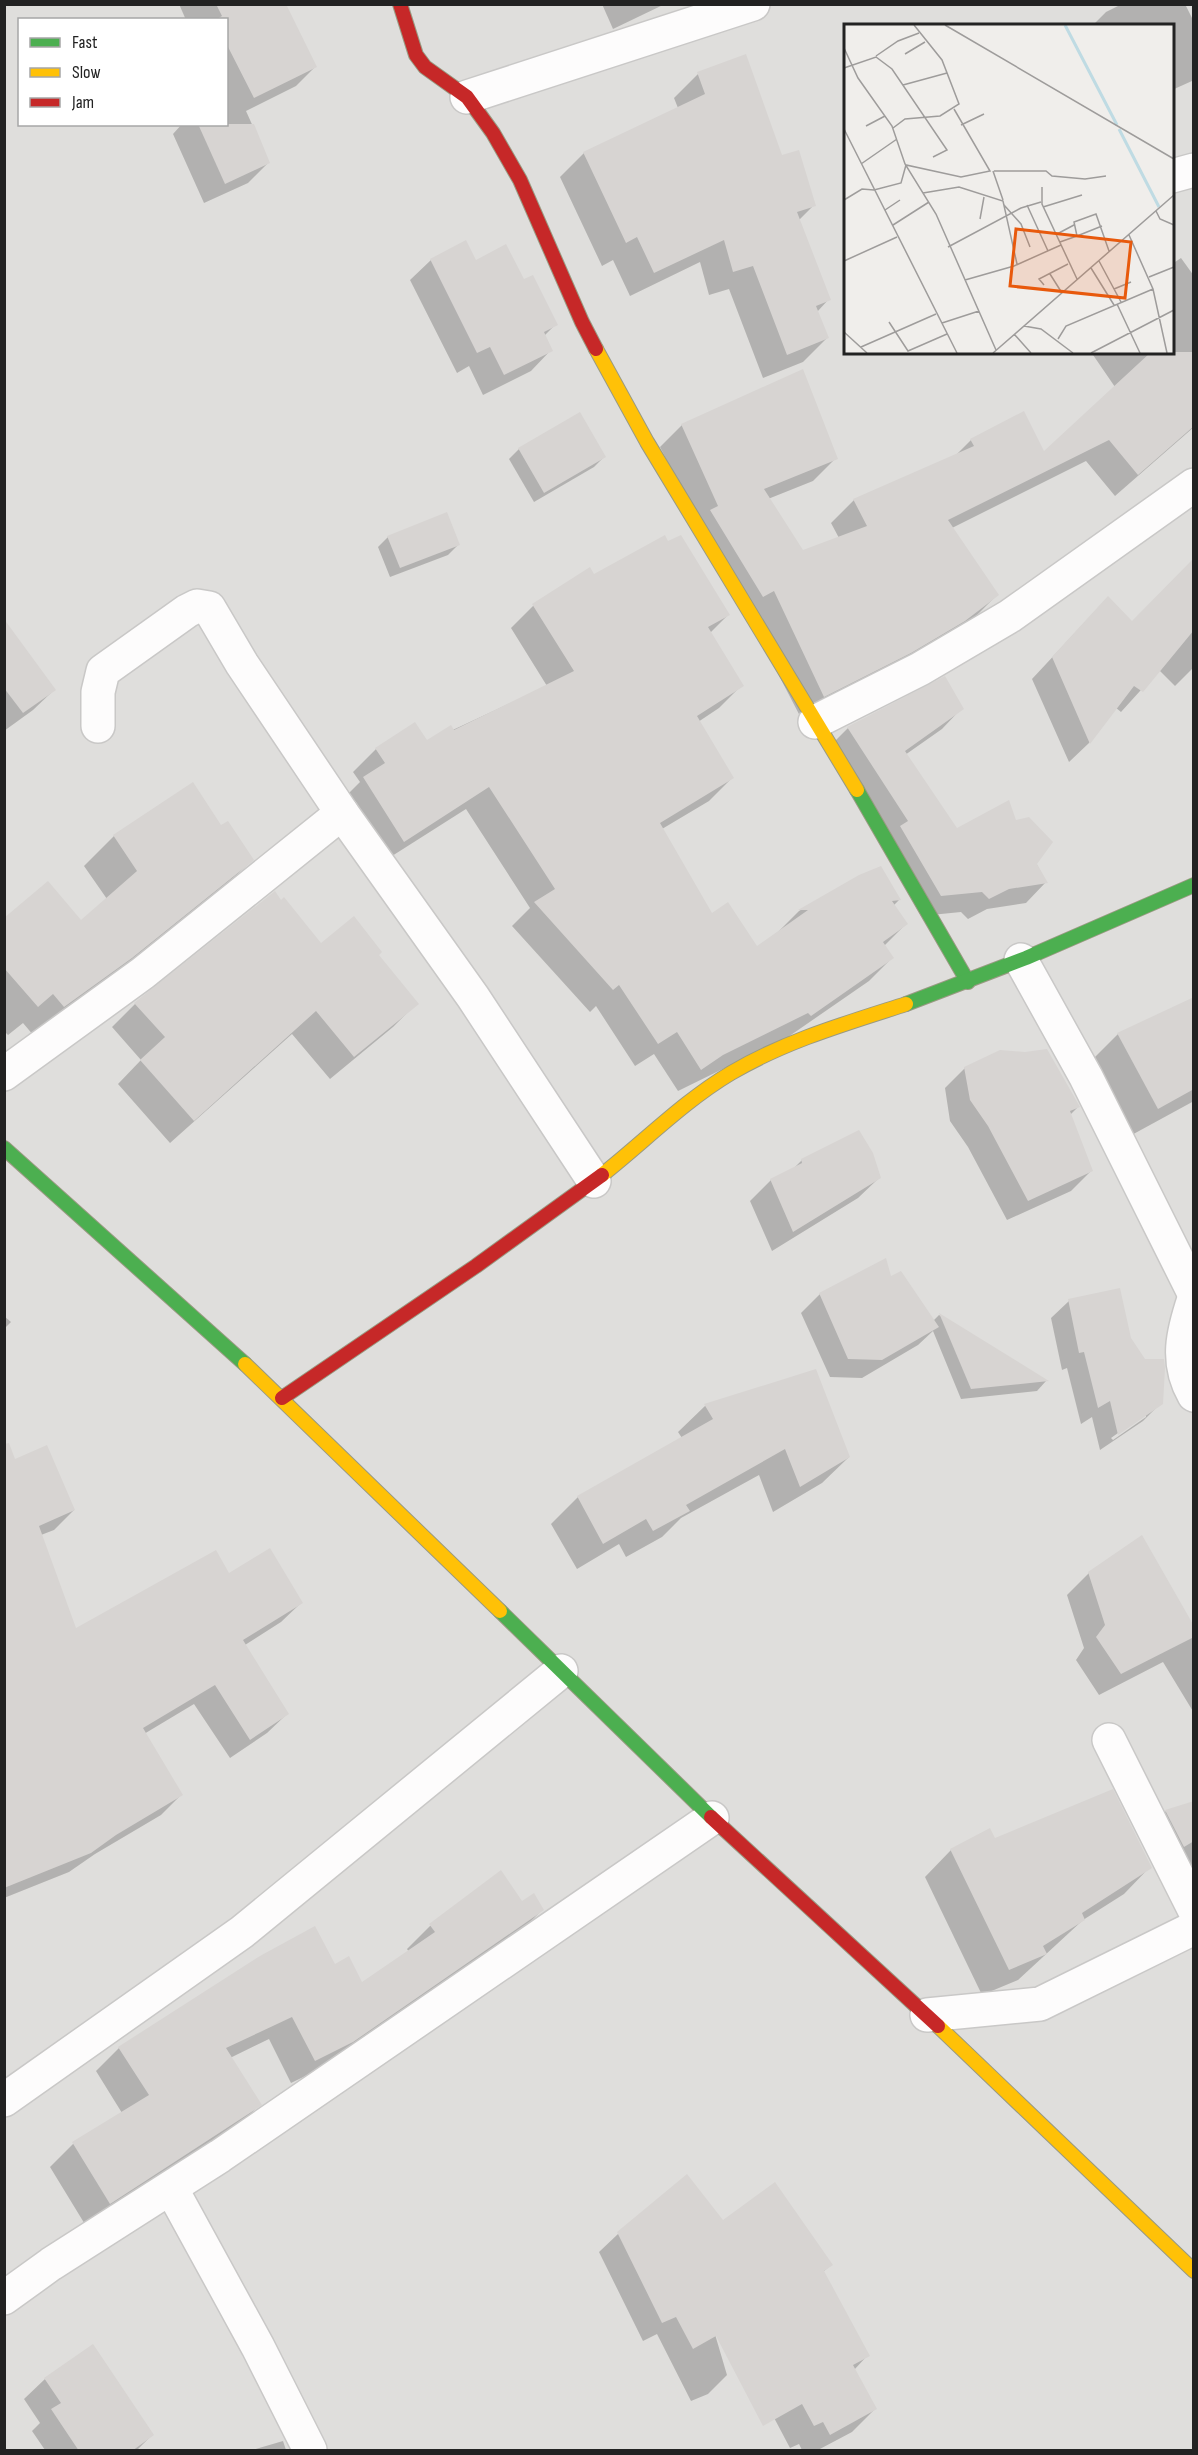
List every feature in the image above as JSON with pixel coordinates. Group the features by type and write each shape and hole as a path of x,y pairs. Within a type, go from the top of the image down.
{"street":[{"path":"400,4 416,55 425,67 467,98 493,133 520,180 582,322 646,442 904,868 968,982"},
{"path":"467,98 753,4"},
{"path":"1174,176 1194,170"},
{"path":"815,722 920,669 1010,616 1194,486"},
{"path":"98,726 98,692 103,671 187,611 197,606 206,606 342,813 473,997 594,1181"},
{"path":"4,1074 143,973 342,813"},
{"path":"282,1398 466,1276 594,1181 705,1091 772,1051 825,1029 968,982 1194,885"},
{"path":"1021,960 1086,1077 1194,1293"},
{"path":"4,1148 282,1398 712,1818 927,2015 1194,2271"},
{"path":"1194,1299 1181,1349 1184,1374 1194,1395"},
{"path":"4,2100 242,1932 561,1671"},
{"path":"1109,1740 1194,1909"},
{"path":"4,2298 51,2264 171,2188 712,1818"},
{"path":"927,2015 1040,2004 1194,1928"},
{"path":"171,2188 258,2347 310,2451"}],"shaded area":[{"path":"5,5 1193,5 1193,2450 5,2450"}],"building":[{"path":"216,4 286,4 317,67 254,98 228,47 228,18 218,18 222,16"},
{"path":"746,54 782,155 799,150 816,206 797,212 831,300 816,306 829,338 787,355 753,266 733,272 724,240 654,273 637,237 626,243 583,152 705,94 697,72"},
{"path":"254,124 270,163 225,184 199,126"},
{"path":"466,240 476,260 506,244 524,279 533,275 558,325 544,332 553,351 504,375 490,347 477,353 430,259"},
{"path":"1194,352 1194,426 1138,475 1109,440 948,520 999,595 965,621 911,653 824,697 774,591 763,597 710,510 718,506 681,424 803,369 838,459 764,489 803,550 867,526 853,499 974,446 970,439 1024,411 1044,451 1149,354"},
{"path":"580,412 606,457 544,493 518,448"},
{"path":"447,512 460,545 400,568 387,536"},
{"path":"665,535 668,541 681,535 730,615 708,627 744,686 697,716 734,778 660,823 712,913 728,902 757,946 808,910 798,910 859,875 881,866 901,900 892,901 908,924 883,942 894,958 811,1016 808,1013 723,1055 701,1070 677,1032 658,1044 619,985 613,990 534,902 555,889 489,787 404,842 363,777 385,763 375,748 415,722 427,740 451,725 454,730 574,671 532,604 590,567 594,574"},
{"path":"1194,558 1194,630 1143,692 1134,686 1090,744 1052,657 1108,596 1132,621"},
{"path":"4,619 56,690 23,713 4,688"},
{"path":"945,676 964,709 905,751 957,828 1009,800 1016,820 1029,817 1053,842 1037,864 1048,883 1009,889 989,899 982,892 941,896 900,826 908,821 847,727"},
{"path":"193,782 221,825 228,821 254,860 132,958 64,1007 53,994 38,1007 4,968 4,918 48,881 81,920 137,871 113,835"},
{"path":"275,891 281,900 284,897 321,943 354,916 382,952 379,955 419,1004 354,1057 316,1011 194,1121 140,1060 165,1037 134,1003"},
{"path":"1194,997 1194,1089 1158,1109 1117,1033"},
{"path":"1047,1049 1080,1107 1070,1111 1093,1171 1028,1201 988,1126 970,1100 964,1067 1000,1050 1025,1052"},
{"path":"859,1130 873,1153 881,1178 793,1232 770,1179 802,1163 801,1159"},
{"path":"886,1258 891,1276 901,1271 939,1327 882,1360 848,1359 819,1293"},
{"path":"1120,1288 1131,1338 1145,1359 1164,1359 1165,1368 1163,1404 1118,1435 1110,1401 1098,1408 1084,1352 1079,1353 1068,1299"},
{"path":"939,1313 1049,1381 971,1389"},
{"path":"816,1369 850,1457 800,1487 785,1449 686,1505 690,1511 653,1531 646,1519 603,1544 577,1496 713,1419 704,1404"},
{"path":"9,1443 15,1459 47,1445 75,1510 39,1526 76,1628 216,1550 229,1573 270,1548 303,1603 243,1640 289,1714 250,1740 215,1685 143,1728 183,1795 116,1835 91,1853 4,1888 4,1444"},
{"path":"1142,1535 1194,1626 1194,1637 1121,1674 1096,1637 1105,1625 1088,1572"},
{"path":"1113,1789 1152,1868 1082,1913 1085,1920 1043,1946 1047,1954 1009,1970 950,1849 990,1828 995,1838"},
{"path":"1194,1801 1194,1841 1184,1847 1165,1810"},
{"path":"501,1870 522,1901 534,1893 544,1910 353,2042 315,2061 292,2017 226,2048 262,2105 110,2204 72,2142 149,2095 118,2047 260,1956 315,1926 335,1964 349,1956 362,1982 435,1932 429,1924"},
{"path":"687,2174 723,2220 775,2182 833,2265 824,2271 870,2356 853,2365 877,2409 830,2435 823,2422 814,2426 802,2404 763,2426 716,2336 693,2349 676,2317 662,2323 617,2232"},
{"path":"93,2344 154,2435 132,2451 79,2451 51,2409 61,2403 44,2378"}],"traffic: fast":[{"path":"857,790 968,982"},
{"path":"906,1004 1026,958 1194,885"},
{"path":"4,1148 245,1364"},
{"path":"500,1611 711,1817"}],"traffic: slow":[{"path":"596,349 647,442 857,790"},
{"path":"602,1175 681,1109 731,1073 795,1042 906,1004"},
{"path":"245,1364 500,1611"},
{"path":"938,2026 1194,2271"}],"traffic: jam":[{"path":"400,4 416,55 425,67 467,97 493,133 520,180 596,349"},
{"path":"282,1398 476,1266 602,1175"},
{"path":"711,1817 938,2026"}]}
